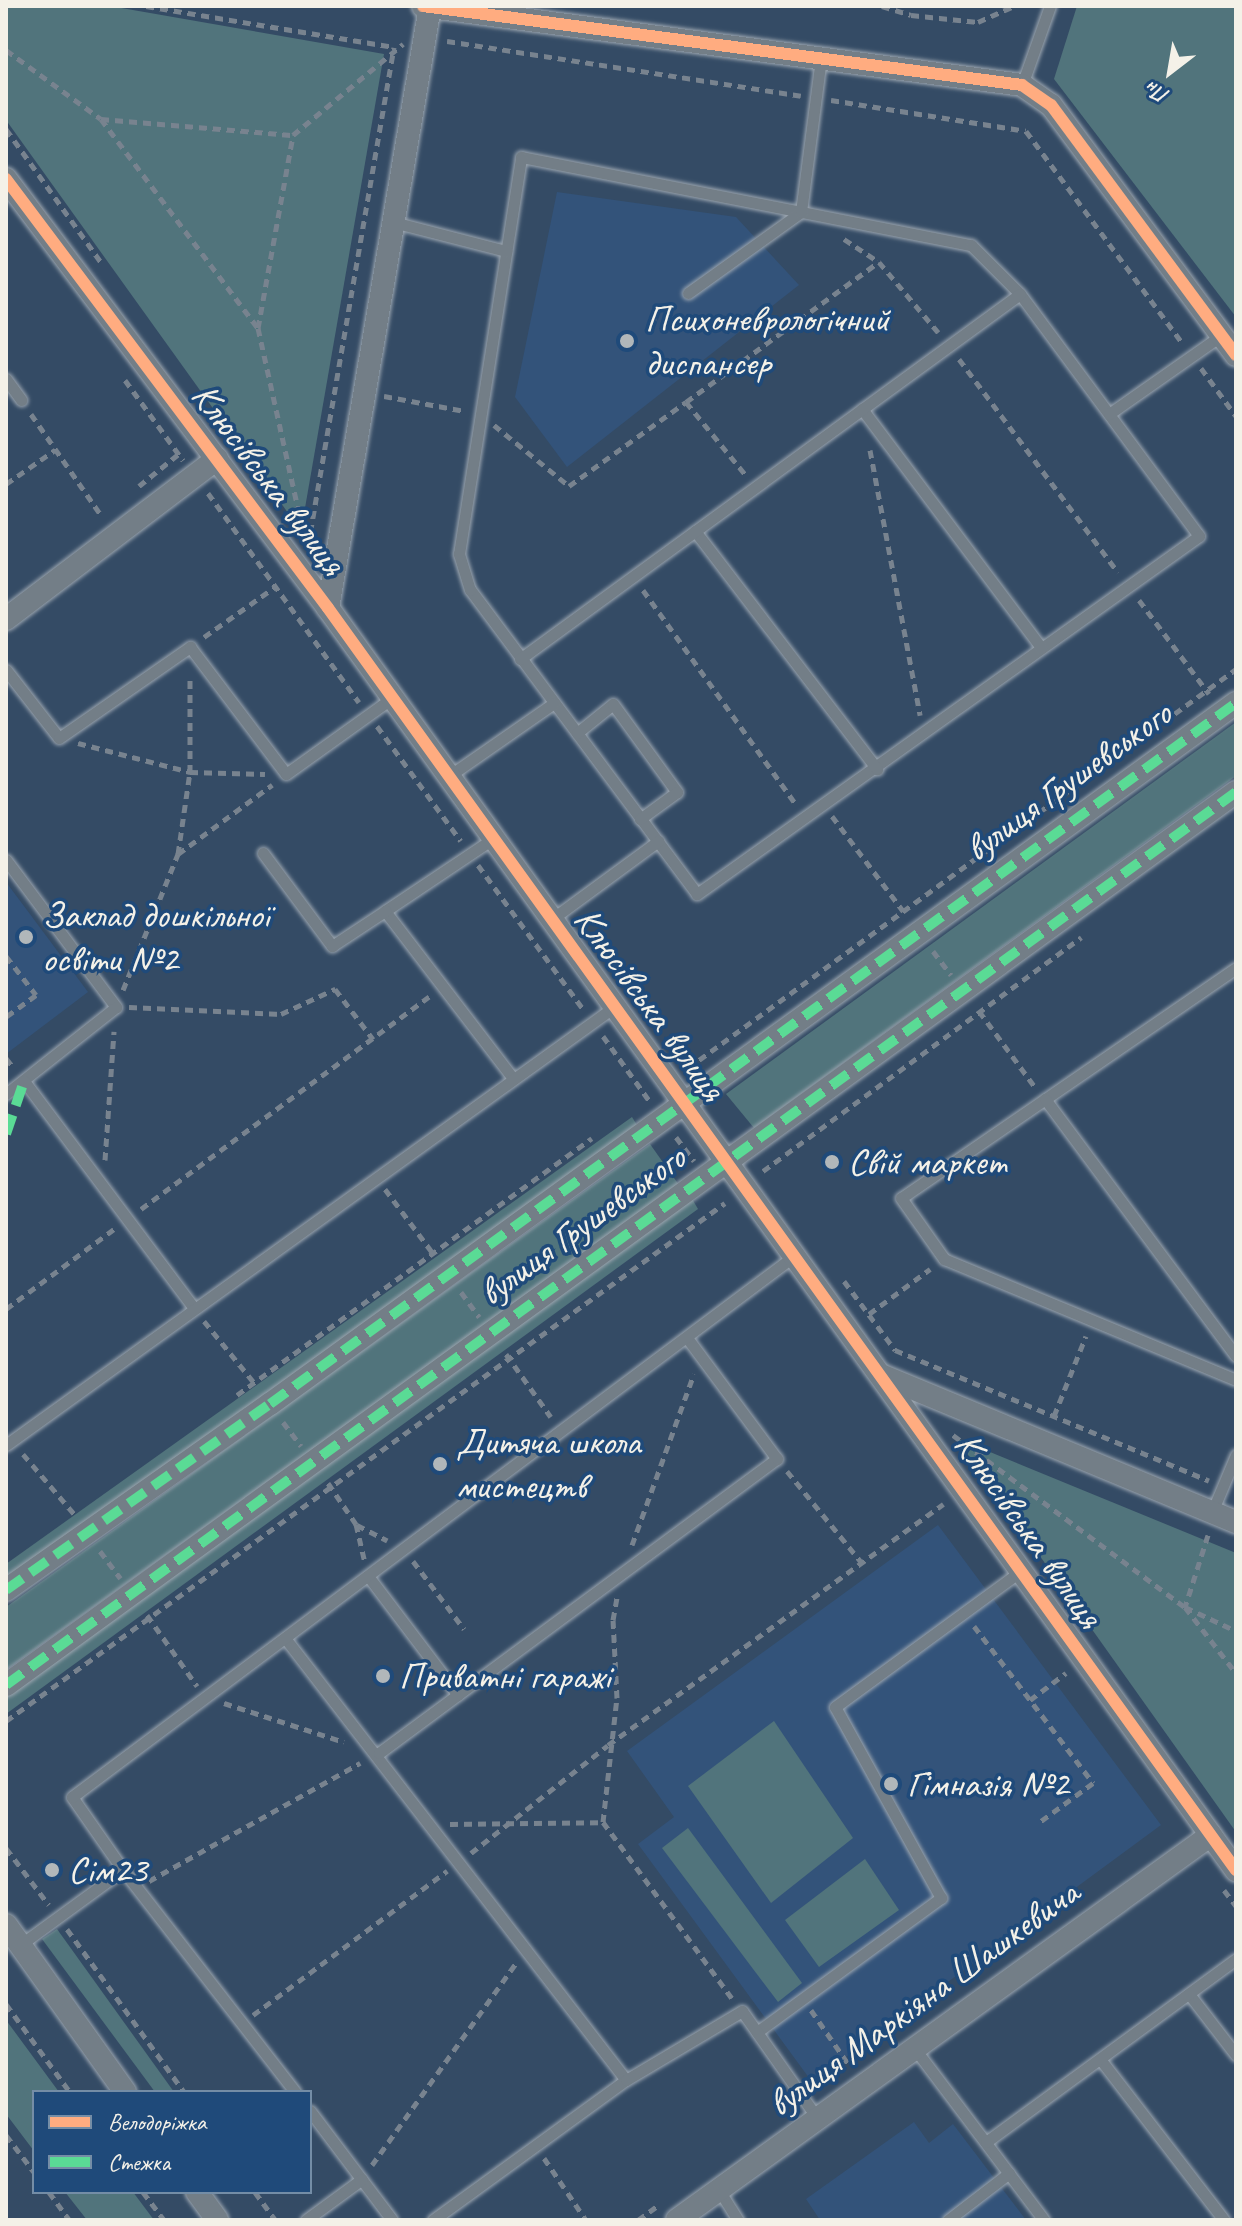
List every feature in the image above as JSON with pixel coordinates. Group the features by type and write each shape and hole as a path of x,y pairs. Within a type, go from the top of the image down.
{"street":[{"path":"423,6 486,10 1022,85 1051,105 1236,355"},
{"path":"328,608 430,7"},
{"name":"Клюсівська вулиця","path":"6,181 328,608 883,1376 1211,1835 1228,1877"},
{"path":"6,619 217,459"},
{"name":"вулиця Грушевського","path":"6,1590 270,1404 1229,708"},
{"name":"вулиця Грушевського","path":"6,1685 728,1164 1236,792"},
{"path":"883,1376 1205,1523 1229,1530"},
{"name":"вулиця Маркіяна Шашкевича","path":"677,2220 1211,1835"},
{"path":"6,1925 124,2090"},
{"path":"198,2194 217,2220"}],"lane":[{"path":"1022,85 1050,6"},
{"path":"688,293 801,212 821,58"},
{"path":"521,157 971,245 1020,294 1199,536 1041,647 924,737 697,894 470,590 459,554 506,251 521,157"},
{"path":"393,222 506,251"},
{"path":"520,659 1020,294"},
{"path":"1109,414 1222,335"},
{"path":"6,379 21,400"},
{"path":"862,409 1041,647"},
{"path":"695,531 877,769"},
{"path":"6,670 59,738 190,647 286,774 392,698"},
{"path":"449,776 554,703"},
{"path":"577,733 613,704 677,792 640,819"},
{"path":"263,853 332,946 494,838"},
{"path":"552,919 658,841"},
{"path":"6,860 116,1007 6,1094"},
{"path":"385,911 512,1077"},
{"path":"1236,968 901,1198 944,1259 1236,1380"},
{"path":"9,1443 512,1077 614,1007"},
{"path":"24,1081 193,1307"},
{"path":"1045,1099 1236,1356"},
{"path":"293,2090 123,1870 72,1797 794,1256"},
{"path":"379,1753 777,1459 687,1338"},
{"path":"1205,1523 1236,1455"},
{"path":"757,2032 941,1898 835,1707 1021,1571"},
{"path":"368,1576 458,1695"},
{"path":"285,1638 379,1753 626,2080"},
{"path":"20,1945 123,1870"},
{"path":"986,2142 1236,1959"},
{"path":"1189,1994 1236,2055"},
{"path":"433,2220 626,2080 742,2011 818,2119"},
{"path":"915,2049 1044,2220"},
{"path":"1100,2059 1224,2220"},
{"path":"312,2114 392,2220"},
{"path":"948,2220 1009,2173"},
{"path":"306,2220 362,2179"},
{"path":"719,2190 738,2220"}],"path":[{"path":"146,6 394,47"},
{"path":"882,6 911,15 978,22 1014,6"},
{"path":"394,47 307,551 258,328 293,135 394,47 424,37 1026,131 1236,416"},
{"path":"6,50 101,119 258,328"},
{"path":"101,119 293,135"},
{"path":"840,237 879,262 950,346 1206,690 1229,708"},
{"path":"364,392 481,414 569,486 879,262"},
{"path":"115,367 733,1214"},
{"path":"21,400 101,515"},
{"path":"686,402 756,487"},
{"path":"862,409 924,737"},
{"path":"6,484 55,450"},
{"path":"634,576 806,819"},
{"path":"114,1170 104,1158 116,1007 178,854 190,772 190,647 275,587"},
{"path":"688,1068 1236,669"},
{"path":"59,738 190,772 286,774"},
{"path":"178,854 286,774"},
{"path":"763,1171 1094,927"},
{"path":"6,956 36,995 6,1017"},
{"path":"6,1309 443,987"},
{"path":"116,1007 281,1014 335,989 373,1039"},
{"path":"636,1108 649,1099"},
{"path":"228,1402 431,1251 597,1134"},
{"path":"376,1177 561,1431"},
{"path":"134,1195 144,1207"},
{"path":"6,1721 507,1355 725,1203"},
{"path":"869,1314 944,1259"},
{"path":"193,1307 270,1404 356,1524 368,1576"},
{"path":"1054,1416 1092,1321"},
{"path":"700,1359 621,1574 613,1620 617,1698 608,1745 603,1822 742,2011"},
{"path":"942,1427 959,1429"},
{"path":"942,1427 948,1443"},
{"path":"942,1427 1185,1607 1236,1631"},
{"path":"9,1443 73,1513 206,1698 379,1753"},
{"path":"777,1459 862,1563"},
{"path":"934,1491 952,1516"},
{"path":"62,1521 86,1504"},
{"path":"243,2023 461,1861 608,1745 943,1504"},
{"path":"1185,1607 1205,1523 1229,1530"},
{"path":"356,1524 404,1549 464,1629"},
{"path":"1185,1607 1236,1673"},
{"path":"964,1612 1093,1783 1037,1824"},
{"path":"1057,1660 1075,1685"},
{"path":"1030,1700 1066,1673"},
{"path":"137,1888 379,1753"},
{"path":"433,1824 603,1822"},
{"path":"6,1848 183,2090"},
{"path":"1228,1877 1236,1906"},
{"path":"362,2179 527,1948"},
{"path":"803,1998 849,2065"},
{"path":"6,2004 69,2090"},
{"path":"6,2135 32,2169"},
{"path":"535,2145 586,2220"},
{"path":"50,2194 69,2220"},
{"path":"144,2194 164,2220"},
{"path":"256,2194 275,2220"}],"shaded area":[{"name":"Психоневрологічний диспансер","path":"557,192 736,217 799,285 567,467 515,397"},
{"name":"Заклад дошкільної освіти №2","path":"6,882 88,992 6,1054"},
{"name":"Гімназія №2","path":"938,1525 1161,1825 812,2082 638,1844 674,1817 627,1751"},
{"path":"914,2122 929,2143 953,2124 1026,2220 820,2220 806,2199"}],"green space":[{"path":"6,6 110,6 384,54 301,531 6,120"},
{"path":"1077,6 1236,6 1236,317 1054,79"},
{"path":"1236,722 1236,776 754,1128 726,1094"},
{"path":"632,1117 640,1130 6,1581 6,1564"},
{"path":"650,1144 679,1185 6,1670 6,1607"},
{"path":"691,1197 698,1209 6,1714 6,1693"},
{"path":"956,1438 1236,1553 1236,1832"},
{"path":"774,1721 853,1838 771,1903 688,1786"},
{"path":"688,1828 802,1983 778,2002 662,1848"},
{"path":"865,1859 899,1910 819,1967 785,1920"},
{"path":"57,1929 173,2090 154,2090 42,1939"},
{"path":"6,2020 58,2090 32,2090 32,2148 6,2114"},
{"path":"67,2194 134,2194 154,2220 87,2220"}],"marked path":[{"path":"6,1590 270,1404 1236,703"},
{"path":"6,1685 1236,792"},
{"path":"6,1134 24,1081"}],"cycle path":[{"path":"423,6 1022,85 1051,105 1236,355"},
{"path":"6,179 328,608 1236,1870"}],"place":[{"name":"Психоневрологічний диспансер","path":"627,341"},
{"name":"Заклад дошкільної освіти №2","path":"26,937"},
{"name":"Свiй маркет","path":"832,1162"},
{"name":"Дитяча школа мистецтв","path":"440,1464"},
{"name":"Приватні гаражі","path":"383,1676"},
{"name":"Гімназія №2","path":"891,1784"},
{"name":"Сім23","path":"52,1870"}]}
